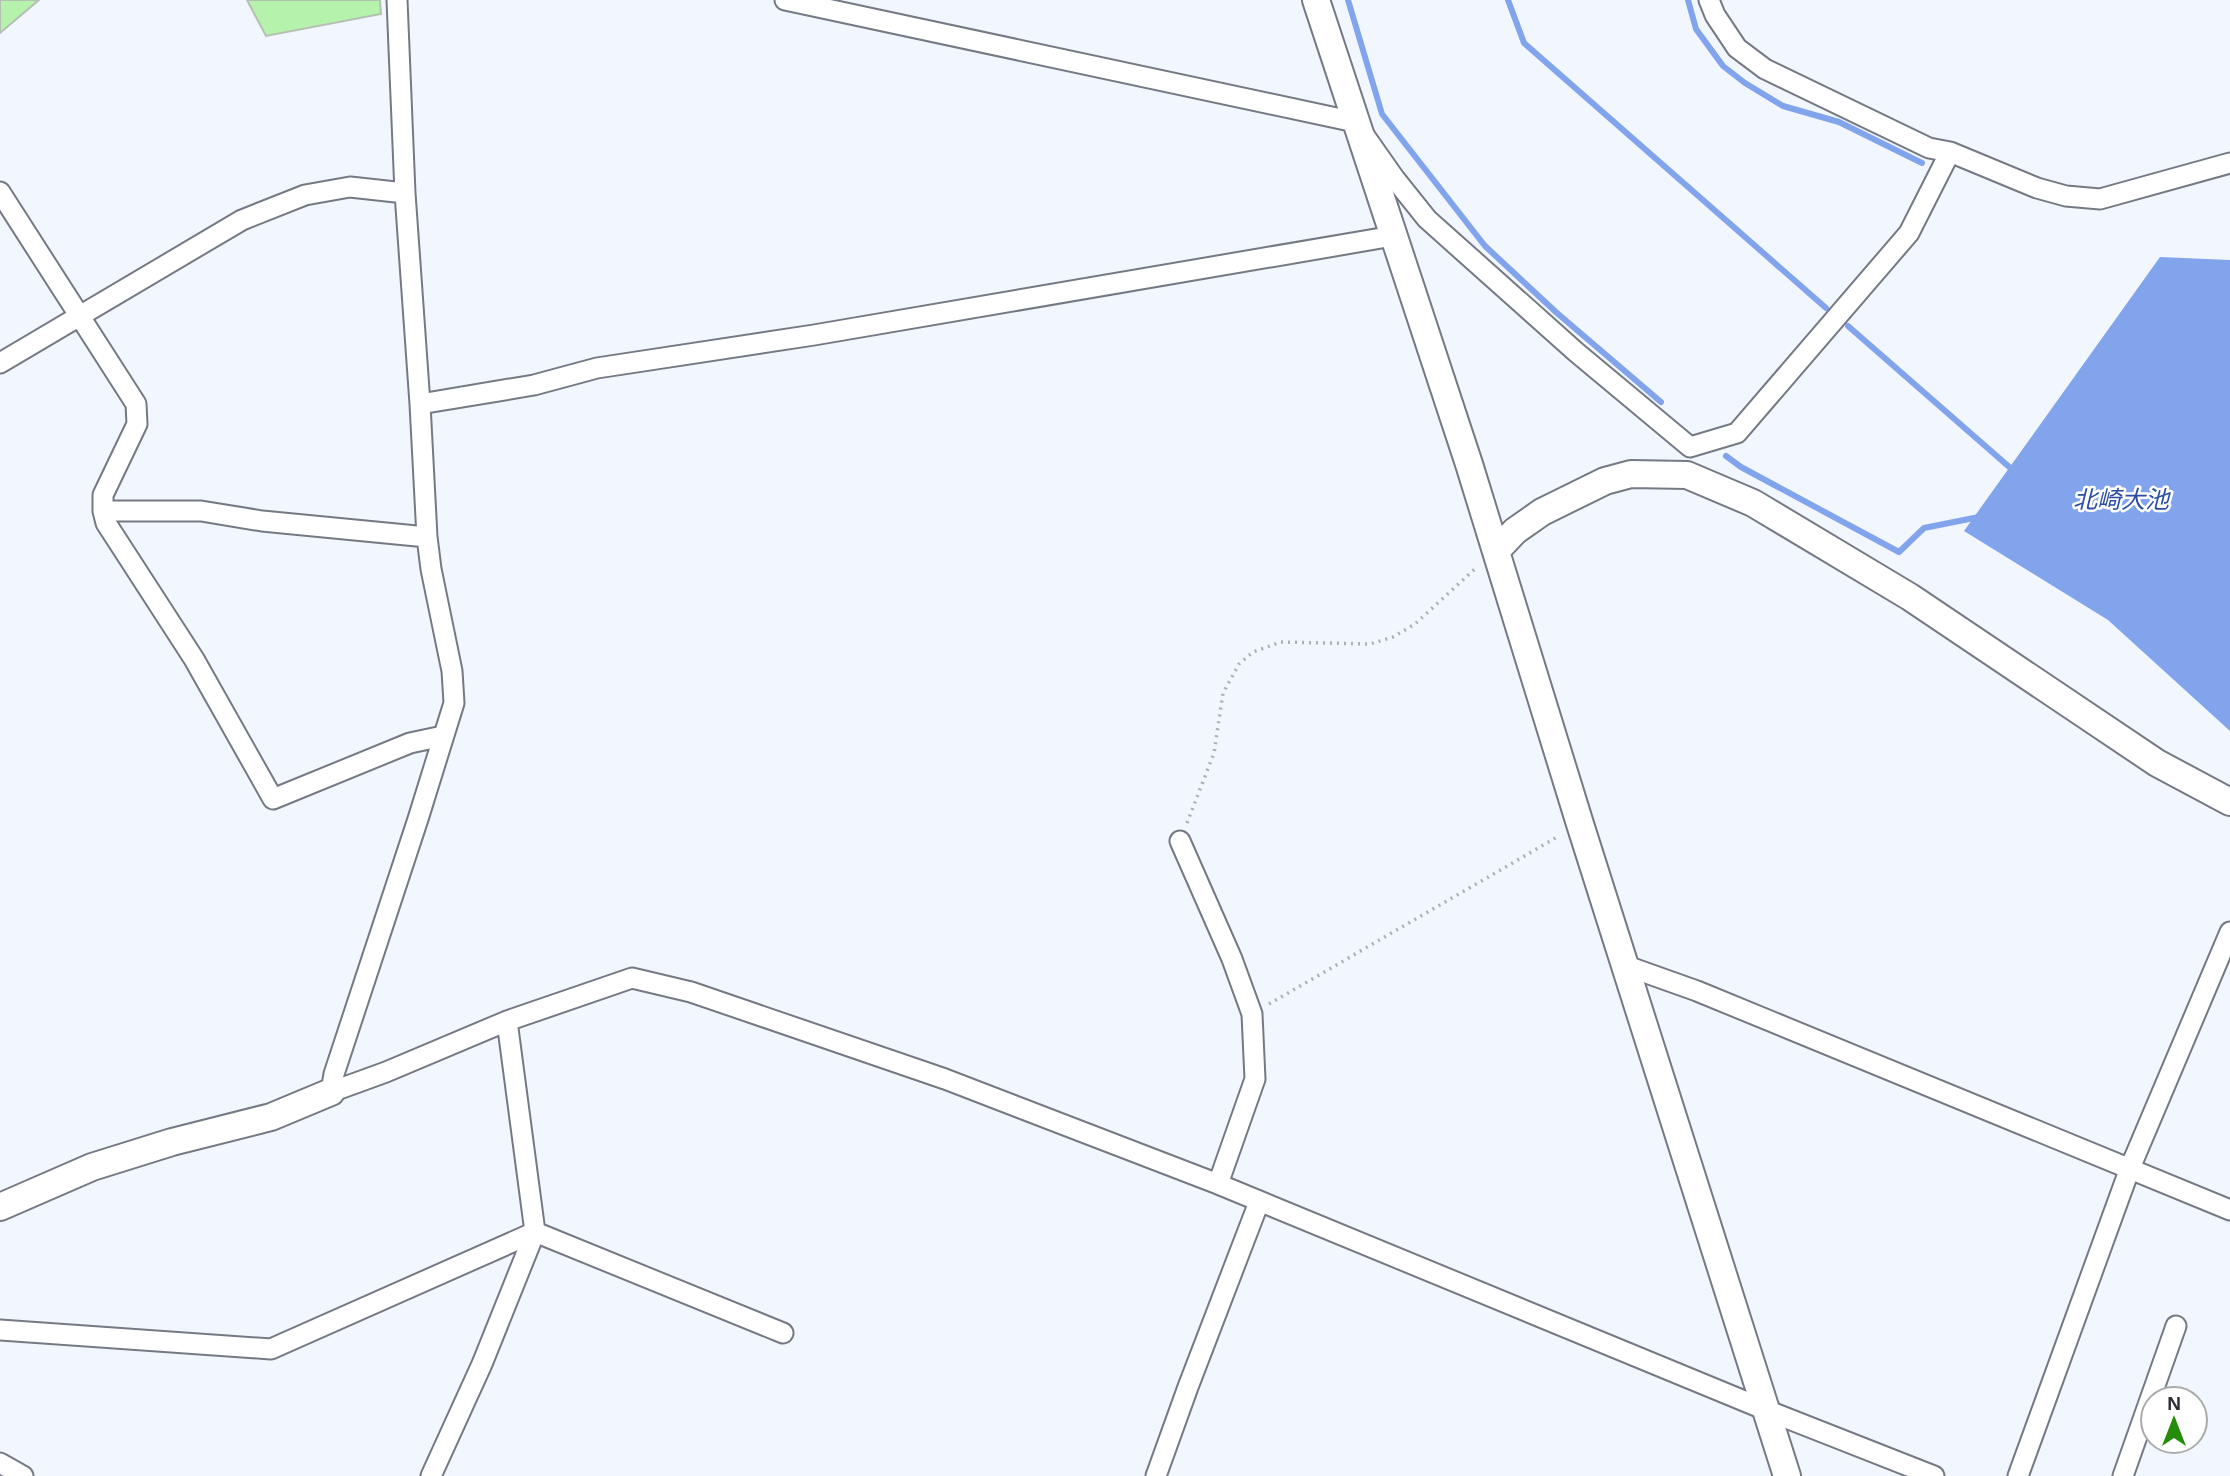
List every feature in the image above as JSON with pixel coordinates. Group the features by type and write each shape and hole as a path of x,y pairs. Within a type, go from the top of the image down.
{"street":[{"path":"331,1092 334,1074 454,703 452,671 427,537 421,404 405,193 397,0"},
{"path":"785,0 1355,122 1427,219 1576,352 1689,447"},
{"path":"1316,0 1497,550 1624,965 1787,1476"},
{"path":"1709,0 1715,15 1737,48 1765,69 1929,148 1950,152 2037,188 2066,196 2100,200 2230,163"},
{"path":"1689,447 1737,433 1909,233 1950,152"},
{"path":"0,363 242,220 305,195 350,187 405,193"},
{"path":"0,192 136,404 137,424 103,495 106,523 194,659 273,799 410,743 443,736"},
{"path":"421,404 534,385 597,368 814,335 1393,236"},
{"path":"1687,475 1689,447"},
{"path":"1497,550 1515,530 1605,481 1631,474 1687,475 1753,503 1910,597 2157,763 2230,802"},
{"path":"103,511 201,511 262,521 427,537"},
{"path":"1180,841 1252,1014 1255,1079 1218,1184"},
{"path":"2018,1476 2130,1168 2230,932"},
{"path":"1624,965 1697,991 2230,1210"},
{"path":"0,1208 92,1167 172,1142 271,1117 507,1021 632,978 691,992 945,1079 1218,1184 1766,1410 1934,1476"},
{"path":"430,1476 482,1364 535,1232 507,1021"},
{"path":"1156,1476 1259,1202"},
{"path":"0,1330 271,1349 535,1232 783,1333"},
{"path":"2123,1476 2176,1326"},
{"path":"0,1463 23,1476"}],"path":[{"path":"1180,841 1214,753 1223,693 1239,664 1253,652 1281,642 1370,644 1393,637 1415,624 1497,550"},
{"path":"1252,1014 1580,824"}],"water":[{"name":"北崎大池","path":"2160,257 2230,260 2230,731 2108,620 1964,531"}],"building":[{"path":"0,0 39,0 0,33"},
{"path":"247,0 380,0 381,14 266,36"}],"waterway":[{"path":"1348,0 1382,114 1485,246 1557,313 1661,402"},
{"path":"1508,0 1524,43 1826,308"},
{"path":"1688,0 1696,29 1723,66 1745,83 1783,106 1839,122 1922,163"},
{"path":"1848,326 2015,472"},
{"path":"1726,456 1741,467 1899,552 1924,528 1979,517"}]}
